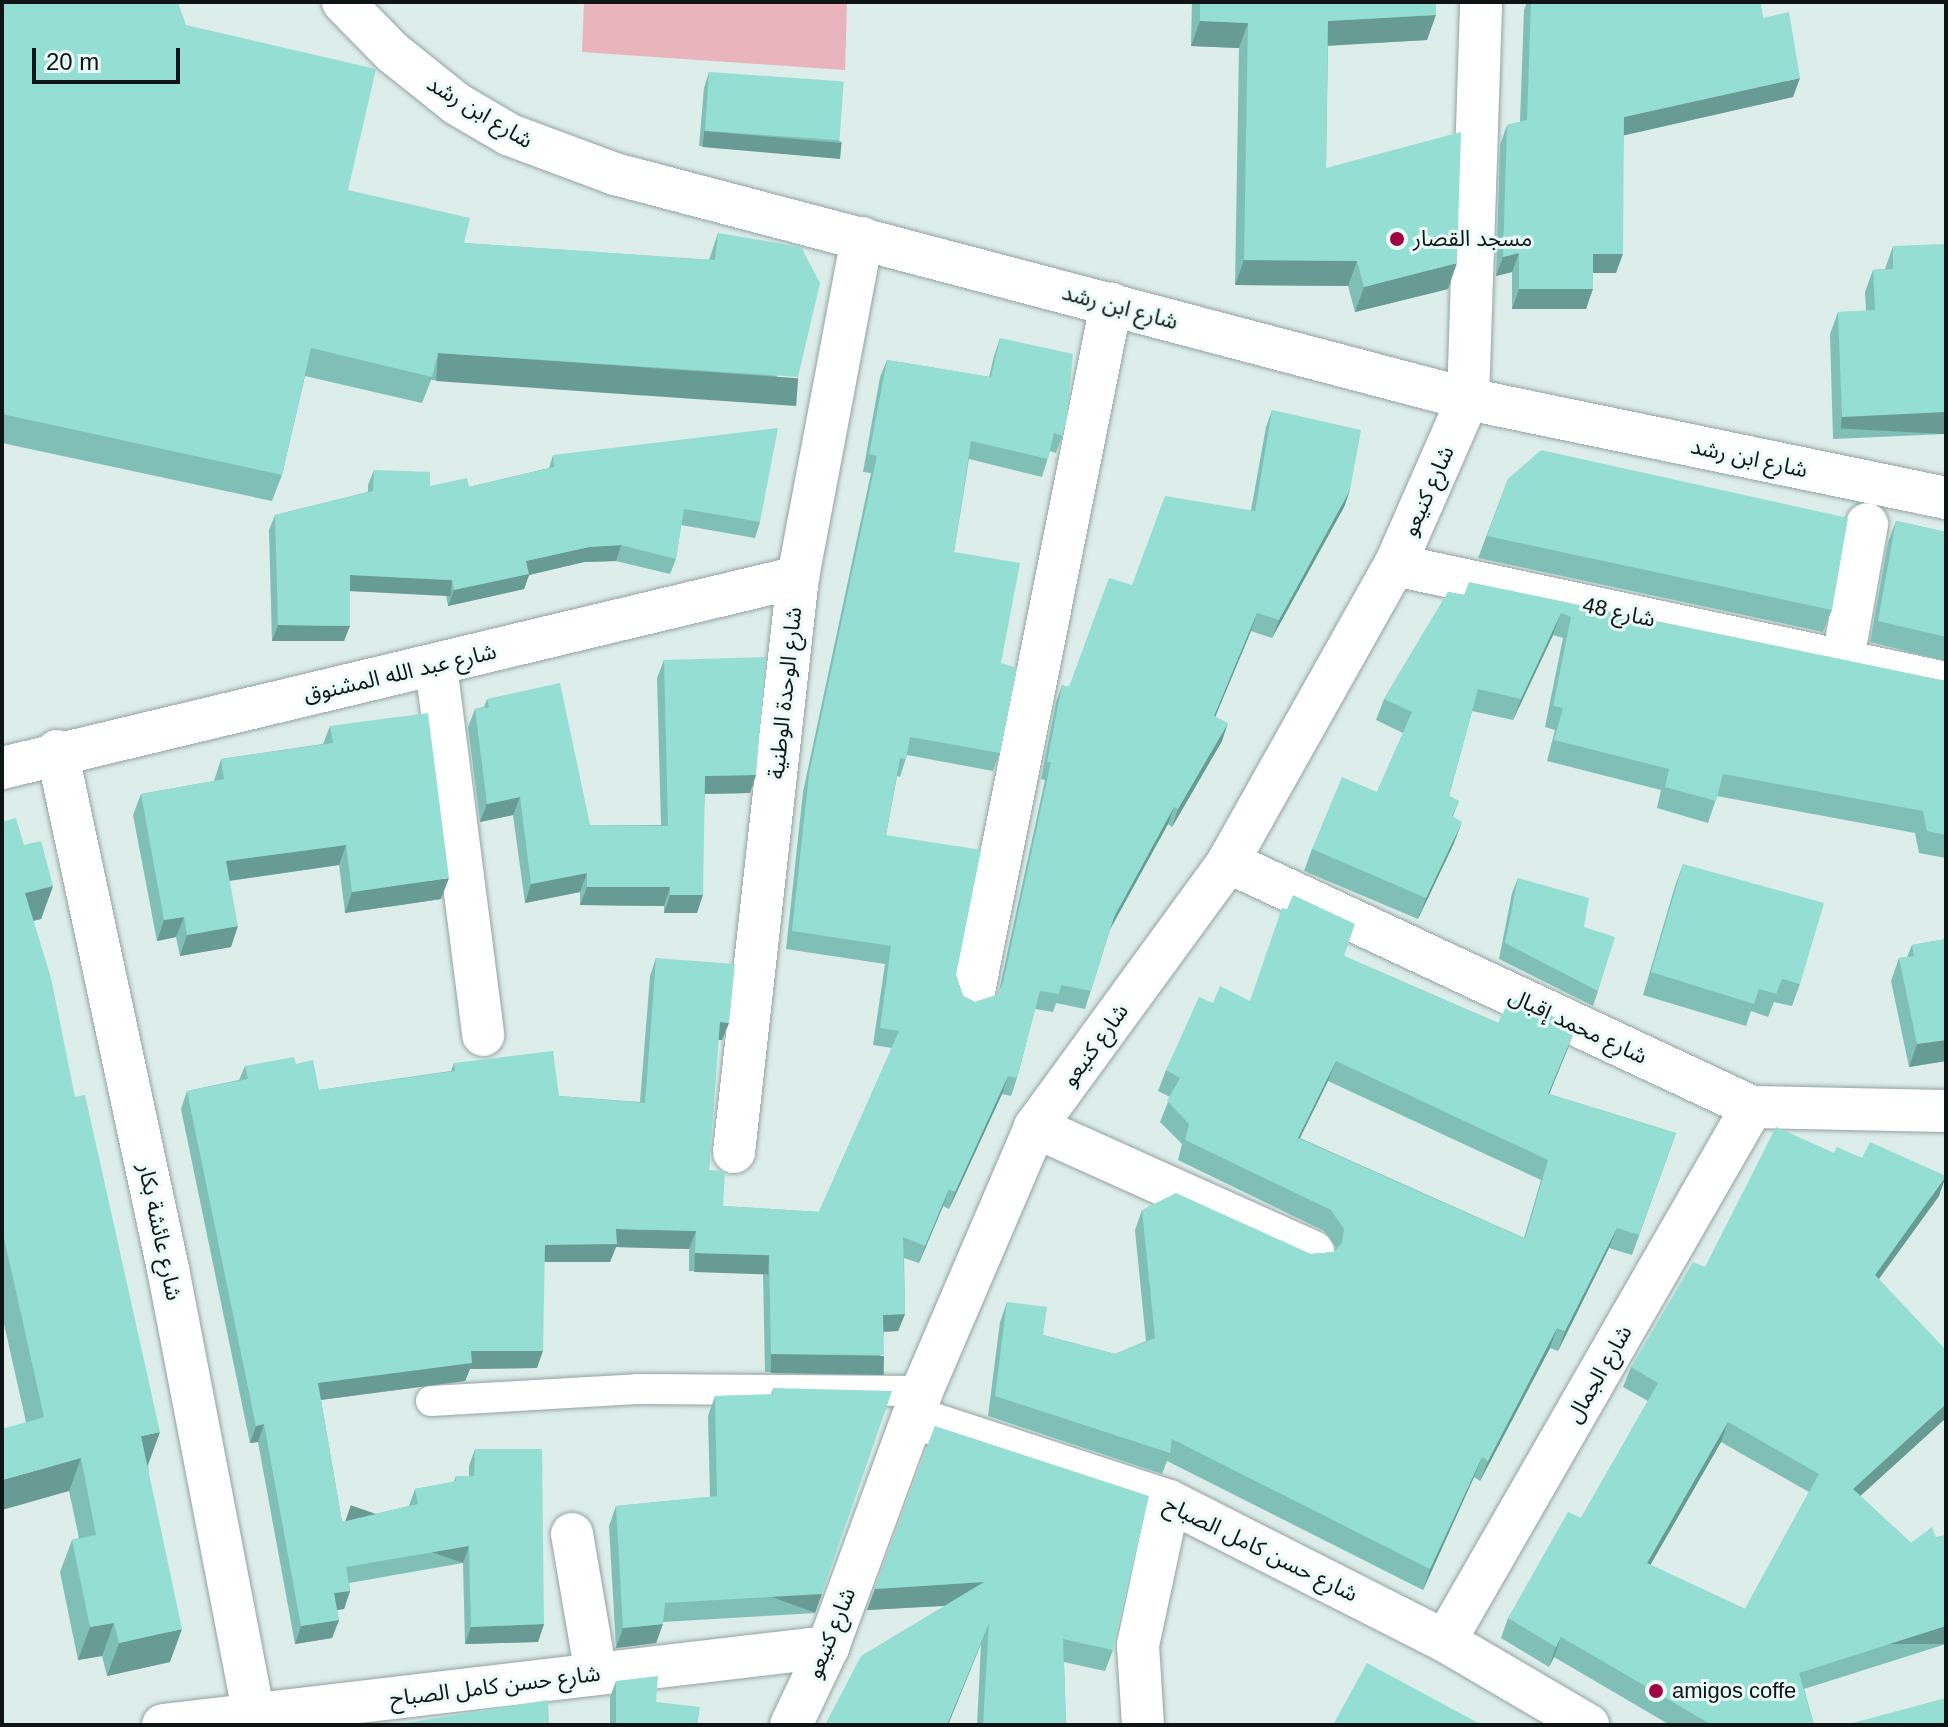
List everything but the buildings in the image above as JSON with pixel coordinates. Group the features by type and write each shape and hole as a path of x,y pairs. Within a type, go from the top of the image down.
{"street":[{"name":"شارع ابن رشد","path":"343,2 431,86 510,135 615,174 1468,399 1946,498"},
{"path":"1468,399 1481,2"},
{"name":"شارع الوحدة الوطنية","path":"734,1152 798,577 862,238"},
{"path":"973,996 1111,304"},
{"name":"شارع كنيعو","path":"791,1725 828,1647 918,1404 1035,1127 1228,862 1395,565 1468,399"},
{"path":"1843,659 1867,524"},
{"name":"شارع 48","path":"1395,565 1946,683"},
{"name":"شارع عبد الله المشنوق","path":"2,768 57,751 436,666 798,577"},
{"path":"436,666 483,1035"},
{"name":"شارع عائشة بكار","path":"57,751 168,1269 254,1714"},
{"name":"شارع محمد إقبال","path":"1228,862 1752,1107 1946,1111"},
{"name":"شارع الجمال","path":"1445,1641 1752,1107"},
{"path":"1035,1127 1313,1252"},
{"path":"431,1401 637,1389 918,1404"},
{"name":"شارع حسن كامل الصباح","path":"918,1404 1169,1501 1445,1641 1588,1725"},
{"path":"1143,1725 1138,1645 1169,1501"},
{"path":"572,1534 596,1674"},
{"name":"شارع حسن كامل الصباح","path":"163,1725 828,1647"}],"shaded area":[{"path":"584,2 847,2 845,70 582,52"}],"place":[{"name":"مسجد القصار","path":"1397,239"},
{"name":"amigos coffe","path":"1656,1691"}]}
